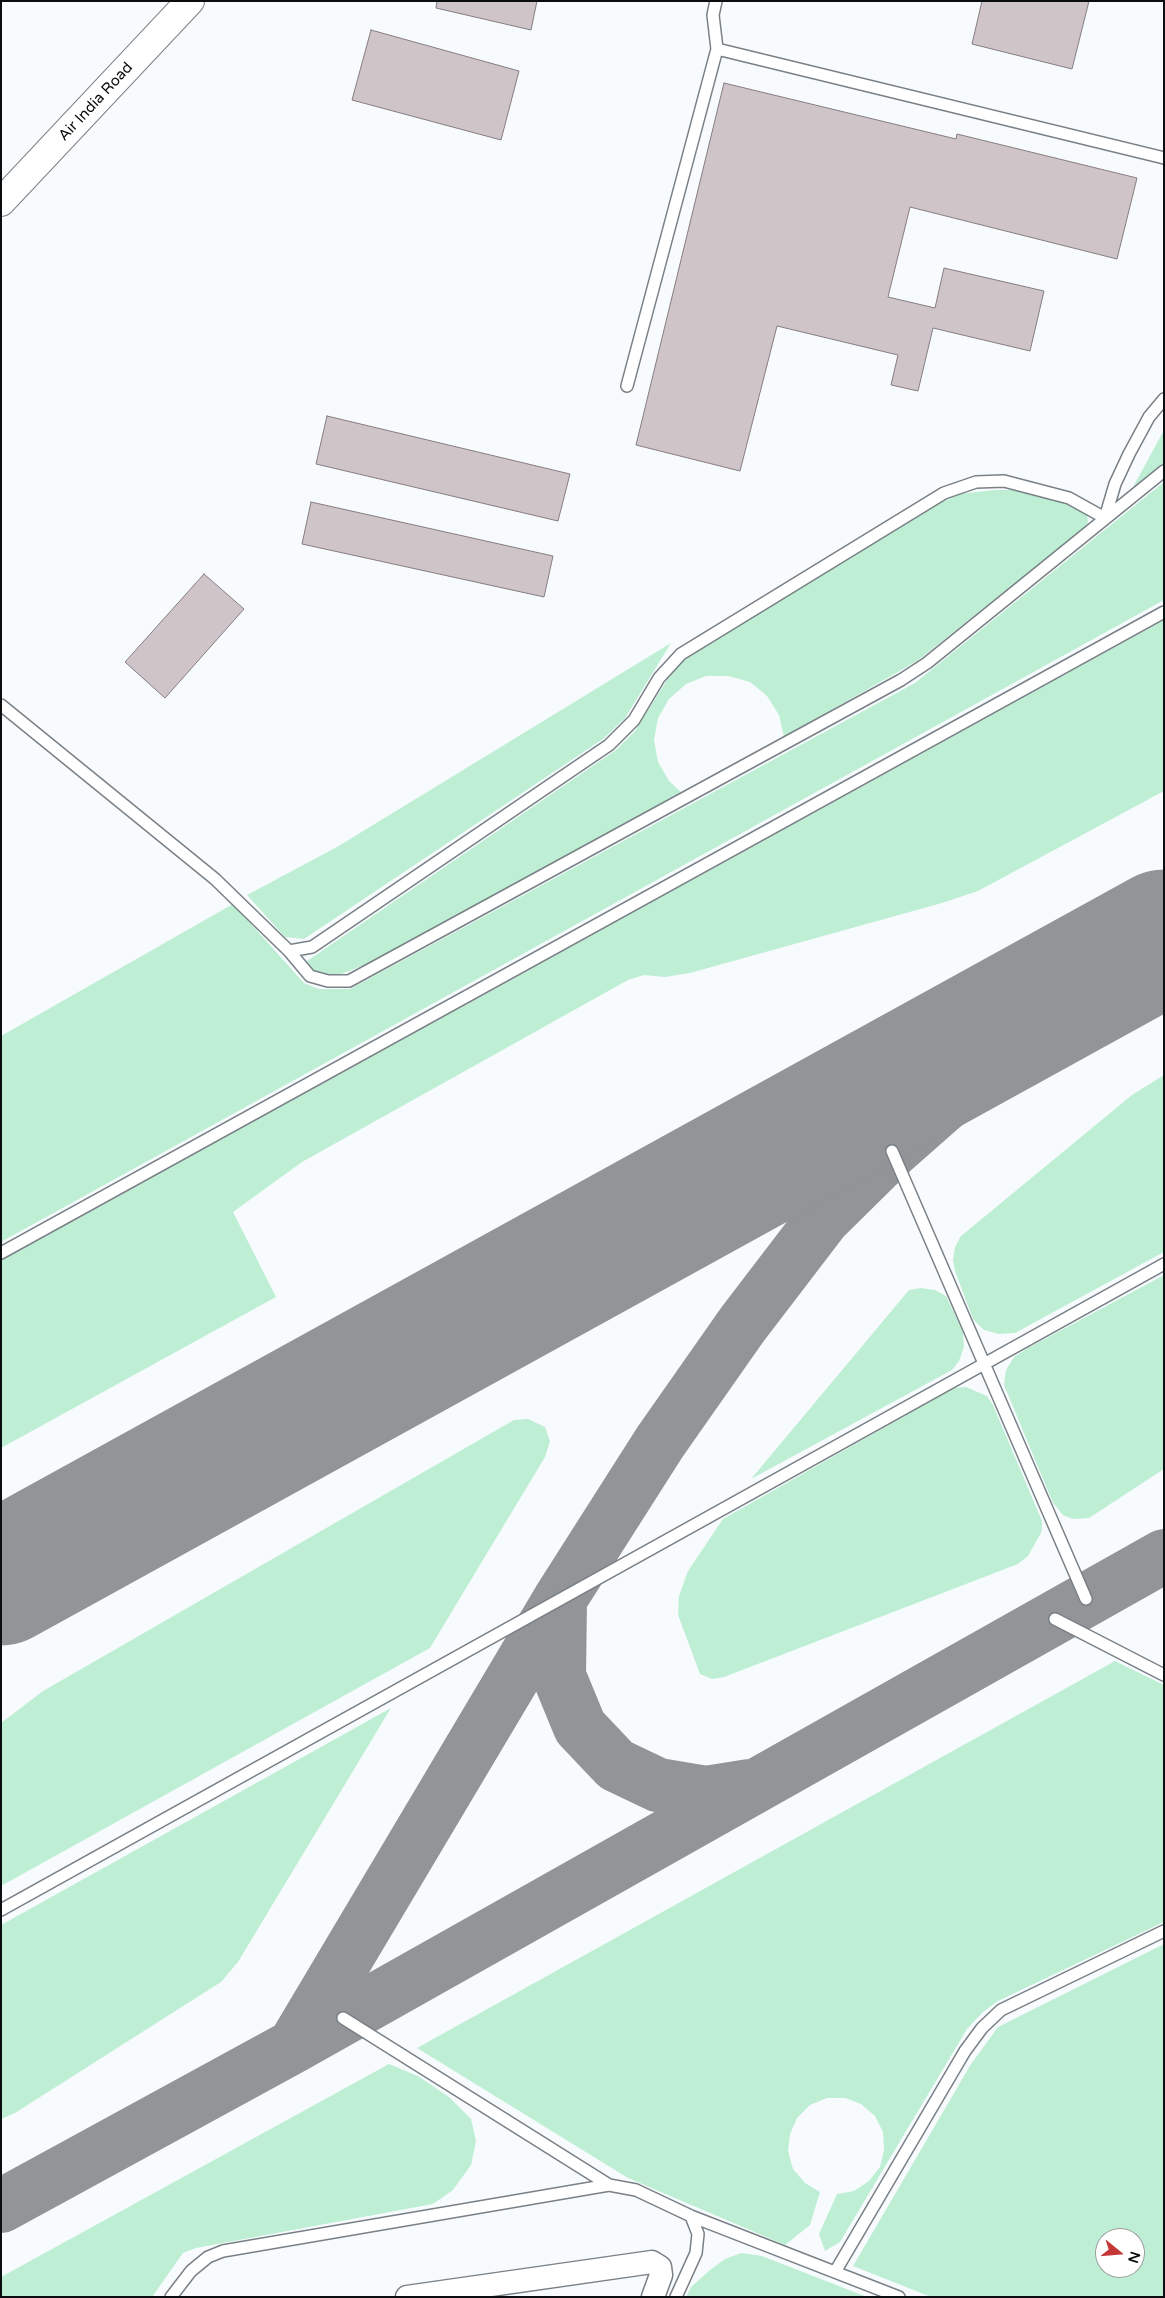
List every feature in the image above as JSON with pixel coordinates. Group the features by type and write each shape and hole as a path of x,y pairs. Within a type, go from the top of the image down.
{"street":[{"name":"Air India Road","path":"1,202 190,1"},
{"path":"407,2297 652,2262 660,2267 661,2275 653,2297"}],"lane":[{"path":"627,386 717,49 713,15 716,1"},
{"path":"717,49 1164,158"},
{"path":"1105,518 1115,484 1129,454 1149,417 1164,399"},
{"path":"1,705 216,879 289,951 310,976 328,981 349,981 901,680 927,663 1164,471"},
{"path":"289,951 312,947 609,744 634,720 659,678 681,654 944,492 976,482 1004,481 1069,498 1105,518"},
{"path":"1,1253 1164,612"},
{"path":"892,1151 1086,1599"},
{"path":"1,1910 1164,1264"},
{"path":"1056,1619 1164,1675"},
{"path":"835,2272 965,2051 982,2028 1001,2010 1164,1931"},
{"path":"343,2018 609,2185"},
{"path":"171,2297 191,2271 208,2257 223,2251 609,2185 636,2190 691,2216 900,2297"},
{"path":"676,2297 696,2253 698,2234 691,2216"}],"green space":[{"path":"1164,430 1164,471 1125,502"},
{"path":"1164,482 1164,600 1,1242 1,1036 233,904 304,983 319,989 350,989 915,683"},
{"path":"994,490 1023,490 1079,504 1087,514 1088,522 1085,528 917,661 784,737 779,715 767,696 750,682 728,676 706,676 686,684 669,699 658,718 654,740 658,762 669,781 681,792 372,962 336,976 313,970 307,961 616,750 635,731 672,672 687,658 930,508 959,494"},
{"path":"1164,620 1164,791 978,891 942,903 690,973 665,977 644,975 628,980 302,1162 233,1212 276,1297 1,1448 1,1261"},
{"path":"671,643 625,718 603,739 304,939 285,937 247,895 337,847"},
{"path":"1164,1075 1164,1252 1015,1333 999,1334 984,1330 973,1319 955,1271 953,1260 955,1247 961,1236 1132,1095"},
{"path":"1164,1275 1164,1469 1089,1518 1073,1519 1063,1515 1053,1503 1004,1385 1006,1370 1014,1357 1028,1348"},
{"path":"921,1288 935,1290 946,1296 963,1332 964,1347 959,1361 952,1370 751,1479 909,1290"},
{"path":"966,1387 987,1396 993,1405 1042,1521 1042,1531 1028,1556 1018,1564 724,1677 712,1679 700,1674 678,1615 679,1596 688,1571 723,1519 954,1388"},
{"path":"528,1419 545,1427 550,1441 545,1457 430,1648 1,1886 1,1723 43,1691 514,1420"},
{"path":"1115,1661 1164,1685 1164,1922 998,2001 983,2012 967,2029 840,2242 825,2251 819,2234 837,2194 854,2191 869,2181 880,2167 884,2150 883,2132 875,2116 861,2104 845,2098 827,2098 810,2105 797,2118 790,2134 788,2151 793,2169 805,2183 820,2192 810,2225 785,2245 628,2178 417,2048"},
{"path":"391,1708 238,1962 221,1982 15,2113 1,2119 1,1925"},
{"path":"1164,1944 1164,2297 931,2297 853,2266 971,2064 998,2027"},
{"path":"389,2064 418,2076 449,2097 471,2119 476,2141 471,2165 453,2190 433,2204 196,2248 183,2253 152,2297 1,2297 1,2277"},
{"path":"741,2253 762,2256 867,2297 686,2297 691,2287 710,2270 725,2259"}],"building":[{"path":"437,1 537,1 531,30 436,8"},
{"path":"982,1 1089,1 1072,69 972,44"},
{"path":"371,30 519,71 501,140 352,100"},
{"path":"724,83 956,139 957,134 1137,178 1117,259 910,207 888,297 935,308 944,268 1044,291 1030,351 933,328 918,391 891,385 898,355 777,326 740,471 636,445"},
{"path":"327,416 570,474 558,521 316,464"},
{"path":"311,502 553,556 544,597 302,544"},
{"path":"204,574 244,609 165,698 125,662"}],"taxiway":[{"path":"294,2046 560,1599 660,1442 742,1325 823,1219 892,1151 951,1099 1132,955"},
{"path":"1,2206 294,2046 1164,1556"},
{"path":"560,1600 559,1676 580,1727 616,1765 658,1785 706,1793 750,1786"}],"runway":[{"path":"1,1578 1164,937"}]}
